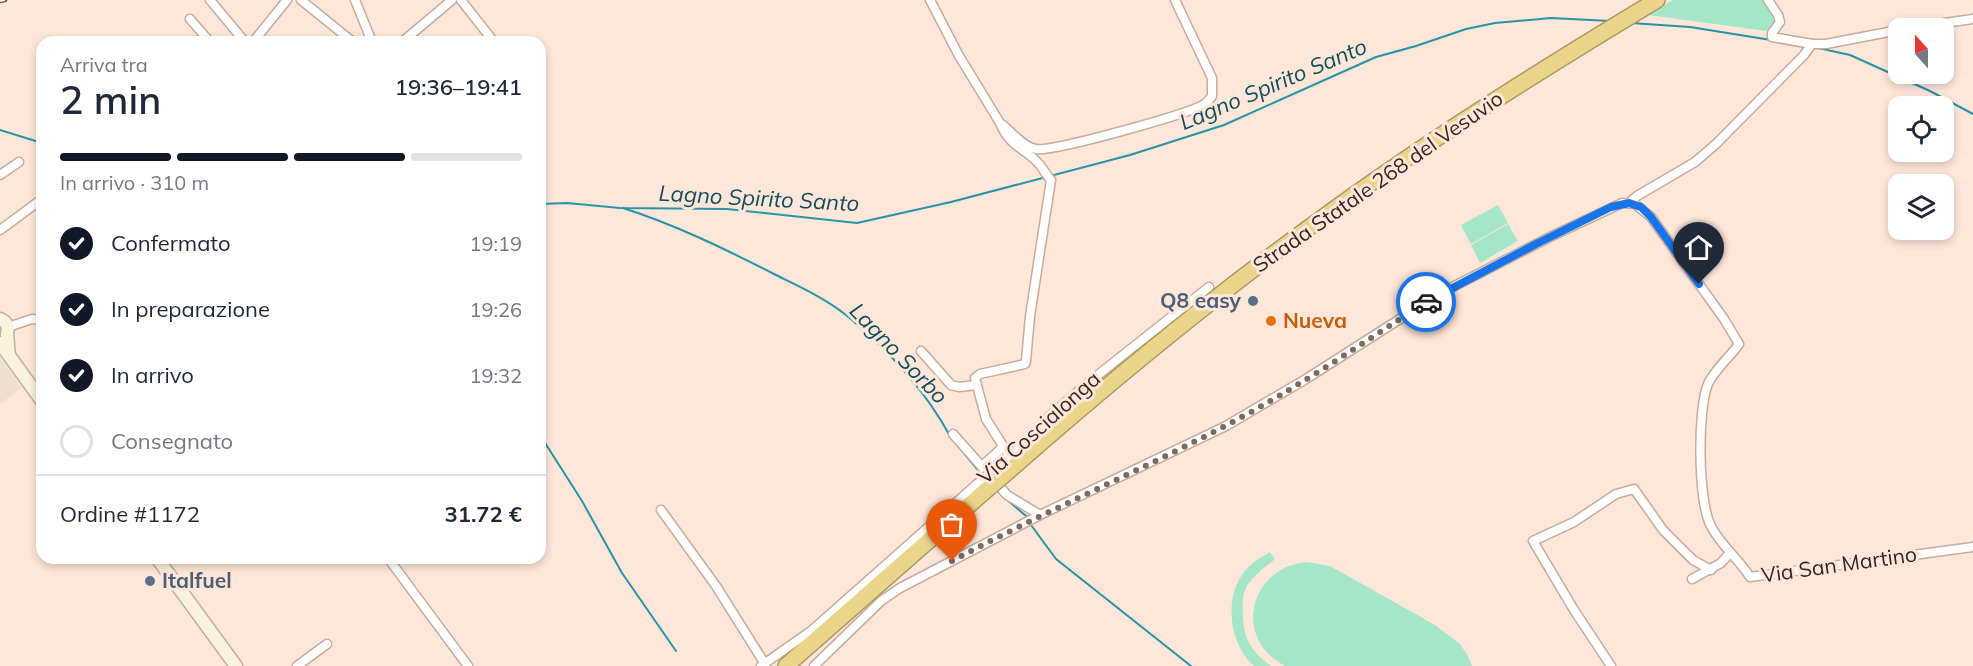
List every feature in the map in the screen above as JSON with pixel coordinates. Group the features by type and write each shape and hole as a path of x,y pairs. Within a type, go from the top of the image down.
{"highway":[{"name":"Strada Statale 268 del Vesuvio","path":"786,666 1002,470 1246,274 1318,220 1479,110 1657,0"}],"main road":[{"path":"3,333 9,356 36,393"},
{"path":"161,564 236,666"}],"street":[{"path":"210,0 240,36"},
{"path":"258,36 287,0"},
{"path":"301,0 346,36"},
{"path":"355,0 369,36"},
{"path":"409,36 452,0"},
{"path":"461,0 489,36"},
{"path":"930,0 1005,135 1014,145 1040,164 1051,180 1030,316 1026,361 1024,364 976,376 976,385 986,419 1010,457"},
{"path":"1000,123 1027,146 1037,150 1059,147 1204,105 1212,96 1212,78 1175,0"},
{"path":"1768,0 1780,22 1772,33 1772,37 1826,44 1888,32"},
{"path":"190,19 205,36"},
{"path":"1954,22 1973,19"},
{"path":"814,666 881,601 900,588 1040,515 1226,426 1306,379 1439,294 1611,207 1629,203 1695,162 1716,144 1804,55 1812,44"},
{"path":"0,175 19,162"},
{"path":"0,230 36,203"},
{"name":"Via San Martino","path":"1629,203 1641,207 1651,217 1718,310 1739,344 1709,382 1704,396 1702,480 1706,516 1713,530 1730,553 1739,560 1750,578 1973,547"},
{"name":"Via Coscialonga","path":"1002,470 1010,457 1081,388 1209,286"},
{"path":"3,333 32,319 36,319"},
{"path":"921,351 951,385 959,387 976,385"},
{"path":"953,434 1007,495 1040,515"},
{"path":"982,466 1003,447"},
{"name":"Via Coscialonga","path":"763,665 811,631 981,488"},
{"path":"1611,666 1533,543 1535,540 1574,522 1616,494 1634,489 1663,530 1693,560 1711,570"},
{"path":"661,510 716,586 763,665"},
{"path":"1692,579 1711,570 1730,553"},
{"path":"392,564 468,666"},
{"path":"297,666 310,662 327,644"}],"shaded area":[{"path":"0,358 22,388 0,404"}],"green space":[{"path":"1673,0 1766,0 1776,18 1775,25 1766,31 1648,15"},
{"path":"1498,205 1508,223 1471,244 1461,225"},
{"path":"1508,224 1518,241 1480,263 1471,245"},
{"path":"1270,552 1275,559 1253,578 1243,597 1244,627 1248,641 1257,654 1271,666 1254,666 1238,643 1233,628 1233,599 1244,572 1254,562"},
{"path":"1307,562 1330,566 1435,625 1460,644 1472,666 1285,666 1268,654 1258,639 1253,623 1254,606 1261,590 1272,577 1287,567"}],"waterway":[{"name":"Lagno Spirito Santo","path":"546,204 567,203 620,208 727,209 857,223 951,202 1130,155 1224,125 1376,57 1466,29 1495,23 1551,18 1610,21"},
{"name":"Lagno Spirito Santo","path":"1631,23 1690,27 1771,40"},
{"name":"Lagno Spirito Santo","path":"1818,48 1850,55 1930,91 1973,114"},
{"name":"Lagno Spirito Santo","path":"0,130 36,141"},
{"name":"Lagno Sorbo","path":"623,208 719,247 838,309 876,341 904,371 929,402 950,436"},
{"path":"546,444 582,501 622,573 676,651"},
{"name":"Lagno Sorbo","path":"959,447 982,475"},
{"name":"Lagno Sorbo","path":"1005,498 1026,516"},
{"name":"Lagno Sorbo","path":"1031,525 1056,559 1191,666"}],"railway":[{"path":"0,1 5,0"}],"way so far":[{"path":"952,561 1040,515 1226,426 1306,379 1426,302"}],"place":[{"name":"Q8 easy","path":"1253,301"},
{"name":"Nueva","path":"1271,321"},
{"name":"Italfuel","path":"150,581"}],"route":[{"path":"1426,302 1480,272 1622,203 1635,204 1651,217 1699,284"}]}
